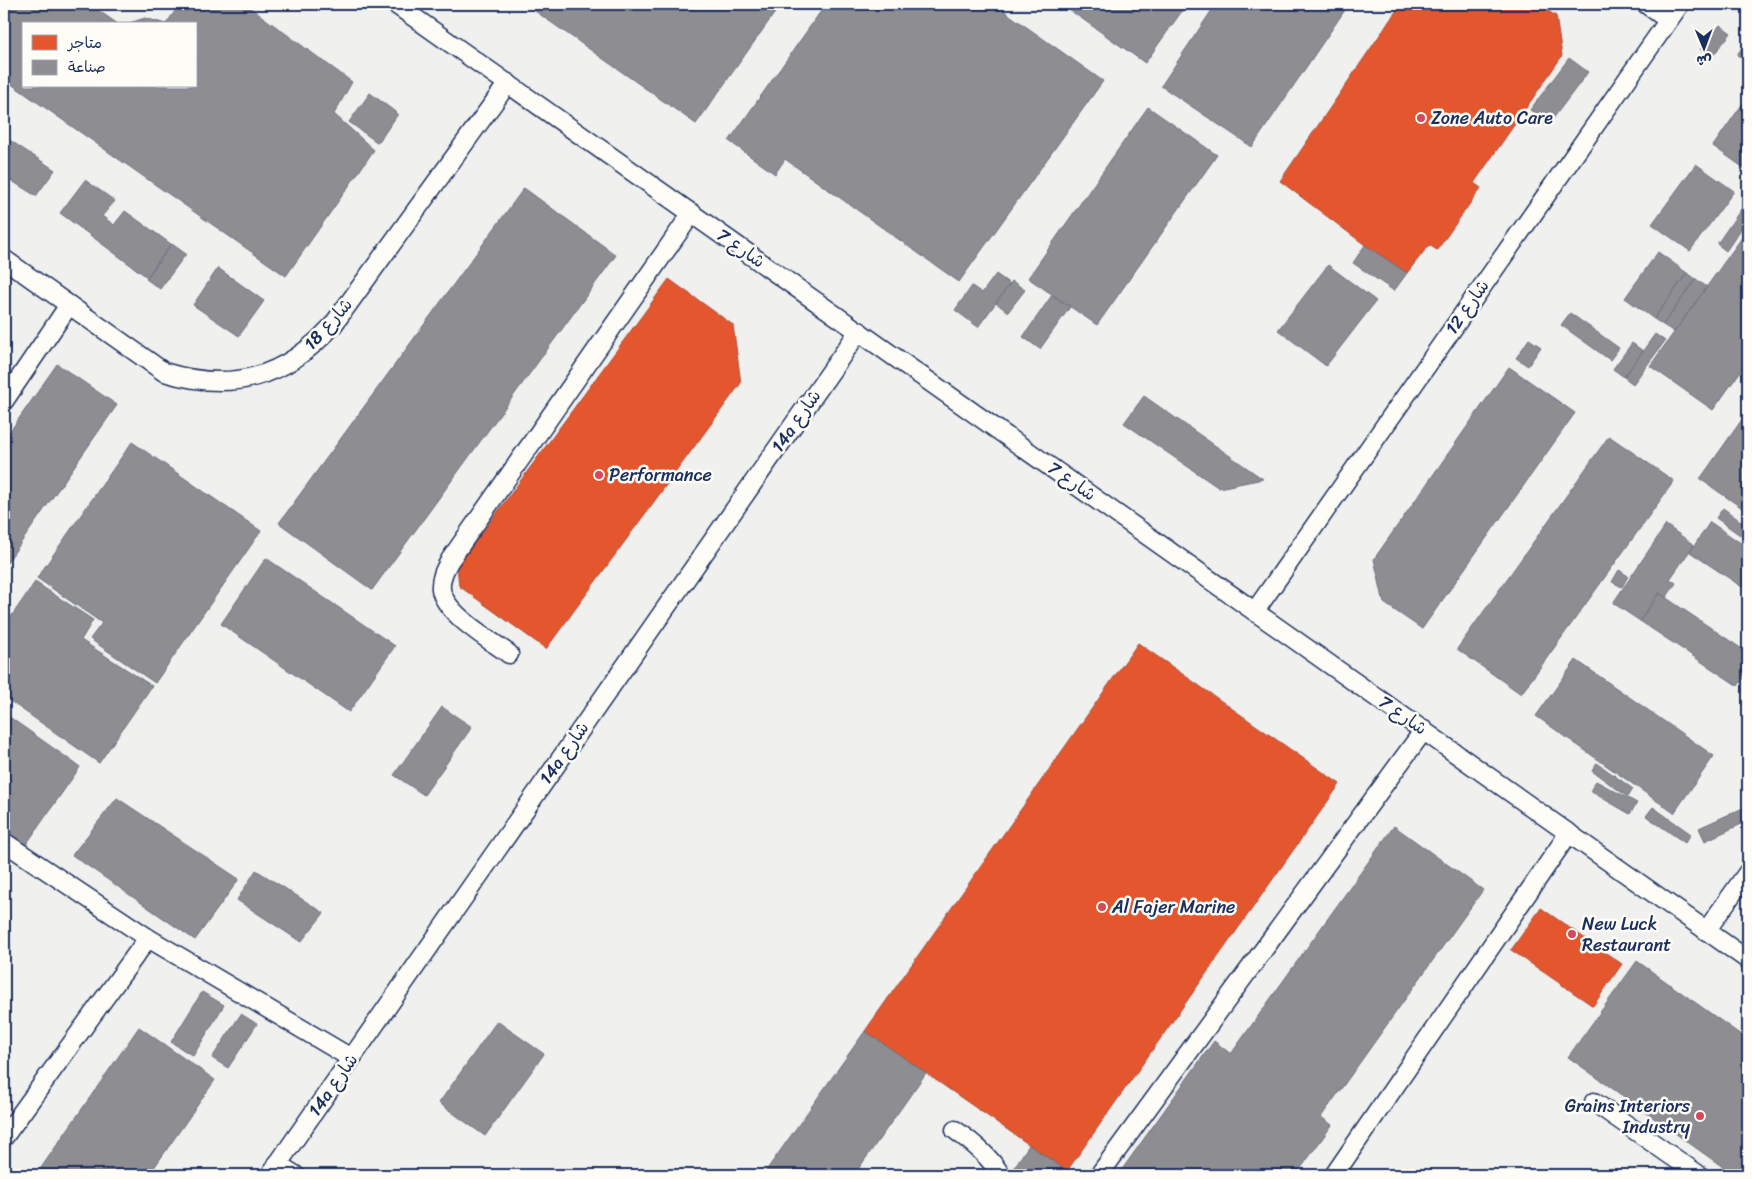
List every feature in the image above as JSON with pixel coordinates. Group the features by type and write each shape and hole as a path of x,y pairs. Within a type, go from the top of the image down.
{"lane":[{"name":"شارع 7","path":"395,4 1748,960"},
{"path":"1646,4 1668,20"},
{"name":"شارع 12","path":"1255,610 1680,4"},
{"name":"شارع 18","path":"4,259 164,372 209,381 233,381 256,376 278,368 298,357 317,342 333,325 508,83"},
{"path":"510,654 456,615 446,603 441,589 443,573 450,560 692,213"},
{"path":"4,401 69,305"},
{"name":"14a شارع","path":"274,1170 859,331"},
{"path":"1099,1175 1424,730"},
{"path":"1334,1175 1569,833"},
{"path":"4,842 148,938 351,1058"},
{"path":"1706,931 1748,872"},
{"path":"4,1138 148,938"},
{"path":"1594,1102 1699,1175"},
{"path":"955,1130 976,1145 1001,1175"},
{"path":"274,1170 295,1175"}],"building: متاجر":[{"name":"Zone Auto Care","path":"1401,4 1537,4 1556,16 1562,56 1474,183 1481,188 1437,250 1429,245 1407,273 1365,245 1280,181"},
{"name":"Performance","path":"669,279 733,325 741,383 546,649 459,586 457,567"},
{"name":"Al Fajer Marine","path":"1138,643 1340,784 1067,1171 865,1031"},
{"path":"1541,908 1622,964 1593,1006 1511,950"}],"building: صناعة":[{"path":"4,4 89,4 115,22 22,22 22,88 198,88 198,22 167,22 180,4 245,4 352,82 334,114 374,150 286,276 4,79"},
{"path":"525,4 781,4 696,124"},
{"path":"826,4 994,4 1103,81 959,282 785,159 775,174 729,141"},
{"path":"1061,4 1187,4 1145,63"},
{"path":"1216,4 1349,4 1252,147 1161,86"},
{"path":"145,18 159,22 132,22"},
{"path":"1720,25 1731,33 1711,58 1700,49"},
{"path":"1745,43 1748,45 1748,62 1737,55"},
{"path":"1569,58 1588,72 1549,124 1530,110"},
{"path":"370,93 398,114 378,143 349,122"},
{"path":"1748,96 1748,171 1713,146"},
{"path":"1148,107 1217,155 1097,325 1028,278"},
{"path":"5,137 55,170 36,196 4,176"},
{"path":"1696,164 1734,191 1690,251 1652,224"},
{"path":"85,180 115,201 102,216 114,225 125,211 171,244 147,277 60,213"},
{"path":"524,188 616,255 372,590 279,523"},
{"path":"1748,199 1748,219 1726,251 1717,244"},
{"path":"1748,229 1748,361 1713,410 1650,366"},
{"path":"172,244 186,254 160,289 146,279"},
{"path":"1365,245 1407,273 1394,291 1353,263"},
{"path":"1658,252 1687,273 1654,319 1625,298"},
{"path":"1328,265 1376,301 1326,366 1278,330"},
{"path":"218,268 264,301 239,336 193,305"},
{"path":"1687,273 1696,279 1663,325 1654,319"},
{"path":"996,274 1010,284 978,327 955,310 972,286 982,293"},
{"path":"1696,279 1707,287 1674,332 1663,325"},
{"path":"1012,281 1025,290 1008,312 996,303"},
{"path":"1052,295 1070,307 1040,349 1023,337"},
{"path":"1570,313 1619,348 1610,360 1561,325"},
{"path":"1655,334 1665,341 1633,384 1624,377"},
{"path":"1529,339 1541,347 1528,366 1516,358"},
{"path":"1632,343 1643,351 1624,377 1613,369"},
{"path":"57,364 117,405 4,567 4,440"},
{"path":"1509,367 1575,413 1422,629 1384,603 1374,559"},
{"path":"1144,396 1263,479 1219,488 1124,423"},
{"path":"1748,411 1748,512 1700,479"},
{"path":"1609,436 1674,481 1521,694 1457,649"},
{"path":"132,442 261,531 155,683 90,639 102,623 37,578"},
{"path":"1723,508 1747,526 1740,535 1716,518"},
{"path":"1710,522 1748,548 1748,591 1690,552"},
{"path":"1666,525 1694,545 1670,579 1676,583 1666,598 1659,593 1640,621 1613,603"},
{"path":"266,558 395,646 349,712 221,624"},
{"path":"1619,570 1628,576 1622,587 1612,582"},
{"path":"35,582 93,620 81,640 152,686 99,763 4,697 4,627"},
{"path":"1659,593 1748,653 1748,671 1738,686 1640,621"},
{"path":"1576,660 1714,756 1674,813 1536,716"},
{"path":"442,707 472,727 424,795 394,775"},
{"path":"8,716 80,767 23,849 4,836 4,722"},
{"path":"1597,763 1633,789 1628,797 1592,771"},
{"path":"1596,781 1637,803 1630,814 1590,791"},
{"path":"117,798 239,879 195,940 72,855"},
{"path":"1653,807 1691,834 1685,843 1646,816"},
{"path":"1743,808 1748,821 1705,841 1699,828"},
{"path":"1394,826 1483,890 1321,1117 1332,1125 1296,1175 1118,1175 1214,1041 1231,1054"},
{"path":"256,870 324,913 301,942 237,900"},
{"path":"4,925 9,929 4,937"},
{"name":"Grains Interiors Industry","path":"1637,961 1748,1040 1748,1175 1734,1175 1568,1057"},
{"path":"202,992 224,1005 193,1056 171,1042"},
{"path":"241,1014 257,1024 228,1068 212,1058"},
{"path":"497,1021 544,1054 485,1136 439,1103"},
{"path":"139,1027 215,1080 149,1175 36,1175"},
{"path":"865,1031 926,1073 854,1175 763,1175"},
{"path":"1029,1145 1067,1171 1065,1175 1009,1175"}],"place":[{"name":"Zone Auto Care","path":"1421,118"},
{"name":"Performance","path":"599,475"},
{"name":"Al Fajer Marine","path":"1102,907"},
{"name":"New Luck Restaurant","path":"1572,934"},
{"name":"Grains Interiors Industry","path":"1700,1116"}]}
